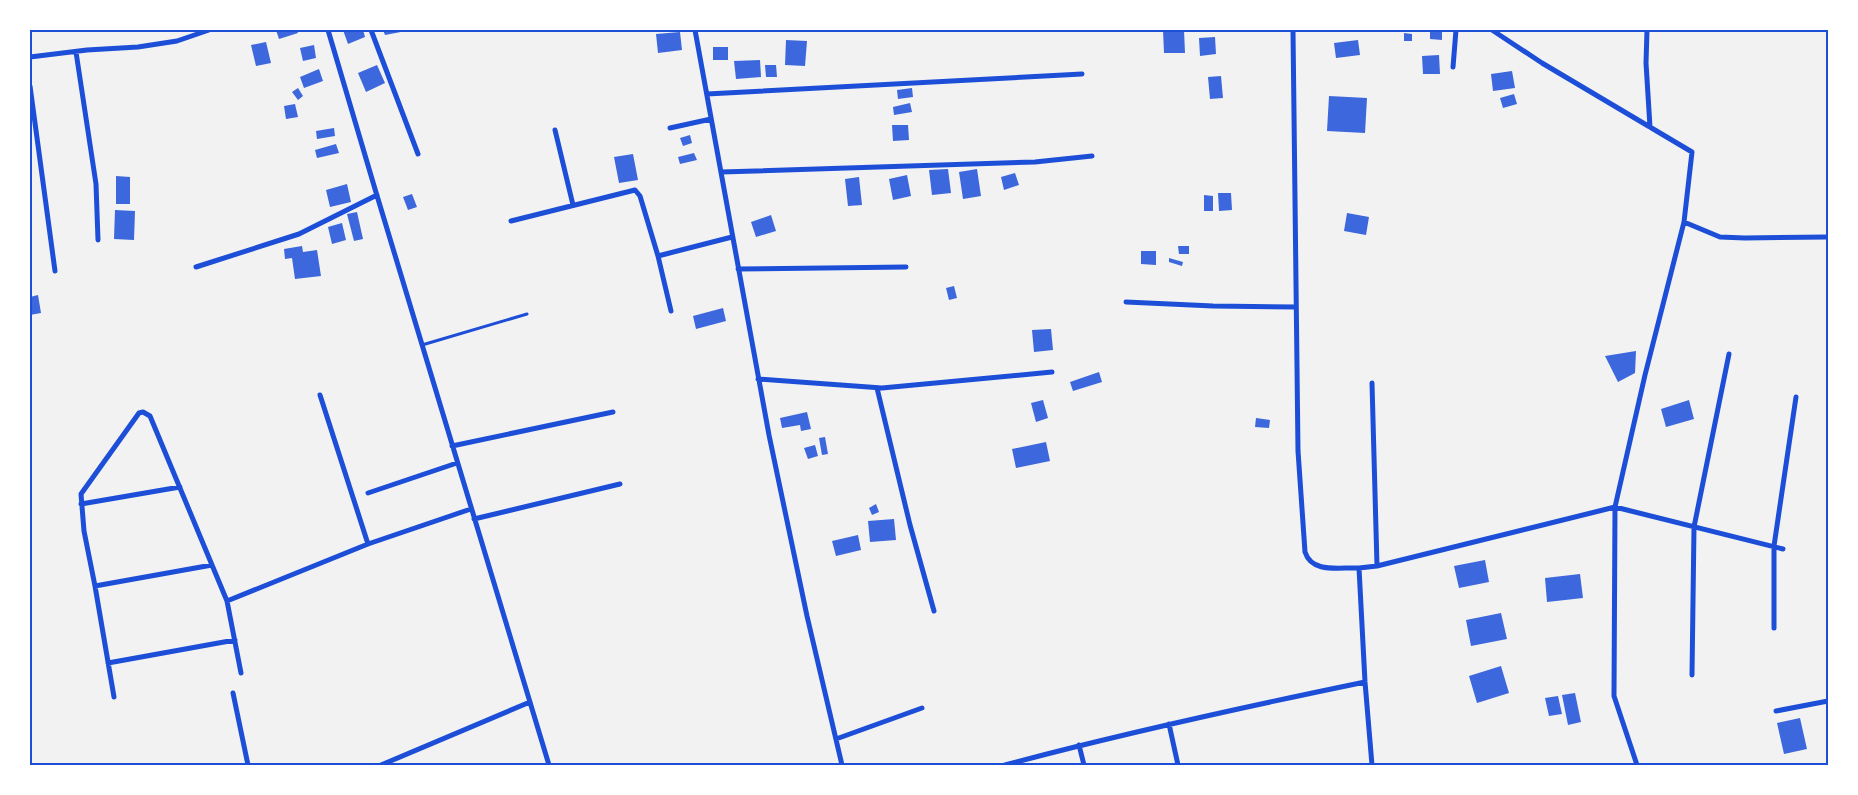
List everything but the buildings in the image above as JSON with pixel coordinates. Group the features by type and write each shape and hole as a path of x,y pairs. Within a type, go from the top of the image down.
{"street":[{"path":"30,57 138,47 177,41 209,30"},
{"path":"328,30 549,765"},
{"path":"370,30 418,154"},
{"path":"695,30 758,379 807,616 842,765"},
{"path":"1293,30 1298,451 1307,559 1312,564 1320,567 1359,568 1377,566 1616,507 1783,549"},
{"path":"1453,68 1456,30"},
{"path":"1492,30 1542,63 1692,152 1684,222 1645,375 1616,507 1614,696 1637,765"},
{"path":"1647,30 1646,63 1650,127"},
{"path":"76,52 96,184 98,240"},
{"path":"707,94 1082,74"},
{"path":"30,86 56,271"},
{"path":"670,128 712,120"},
{"path":"555,130 573,205"},
{"path":"721,172 1035,162 1092,156"},
{"path":"511,221 635,190 640,196 658,256 671,311"},
{"path":"196,267 300,234 377,195"},
{"path":"1684,222 1726,238 1828,237"},
{"path":"658,256 732,237"},
{"path":"738,270 906,267"},
{"path":"1126,302 1296,307"},
{"path":"1692,674 1694,527 1730,354"},
{"path":"758,379 877,388 1052,372"},
{"path":"1372,383 1377,566"},
{"path":"877,388 910,525 934,611"},
{"path":"320,395 368,544"},
{"path":"1774,628 1774,546 1796,397"},
{"path":"114,698 84,531 81,494 139,413 142,412 150,416 227,600 241,673"},
{"path":"452,446 613,412"},
{"path":"368,493 458,463"},
{"path":"474,519 620,484"},
{"path":"81,504 180,487"},
{"path":"227,600 368,544 471,509"},
{"path":"94,586 212,565"},
{"path":"1359,568 1365,682 1372,765"},
{"path":"108,662 235,640"},
{"path":"1005,765 1169,724 1365,682"},
{"path":"233,693 248,765"},
{"path":"1776,711 1828,701"},
{"path":"381,765 530,702"},
{"path":"836,739 922,708"},
{"path":"1169,724 1178,765"},
{"path":"1079,745 1084,765"}],"lane":[{"path":"422,346 527,314"}]}
